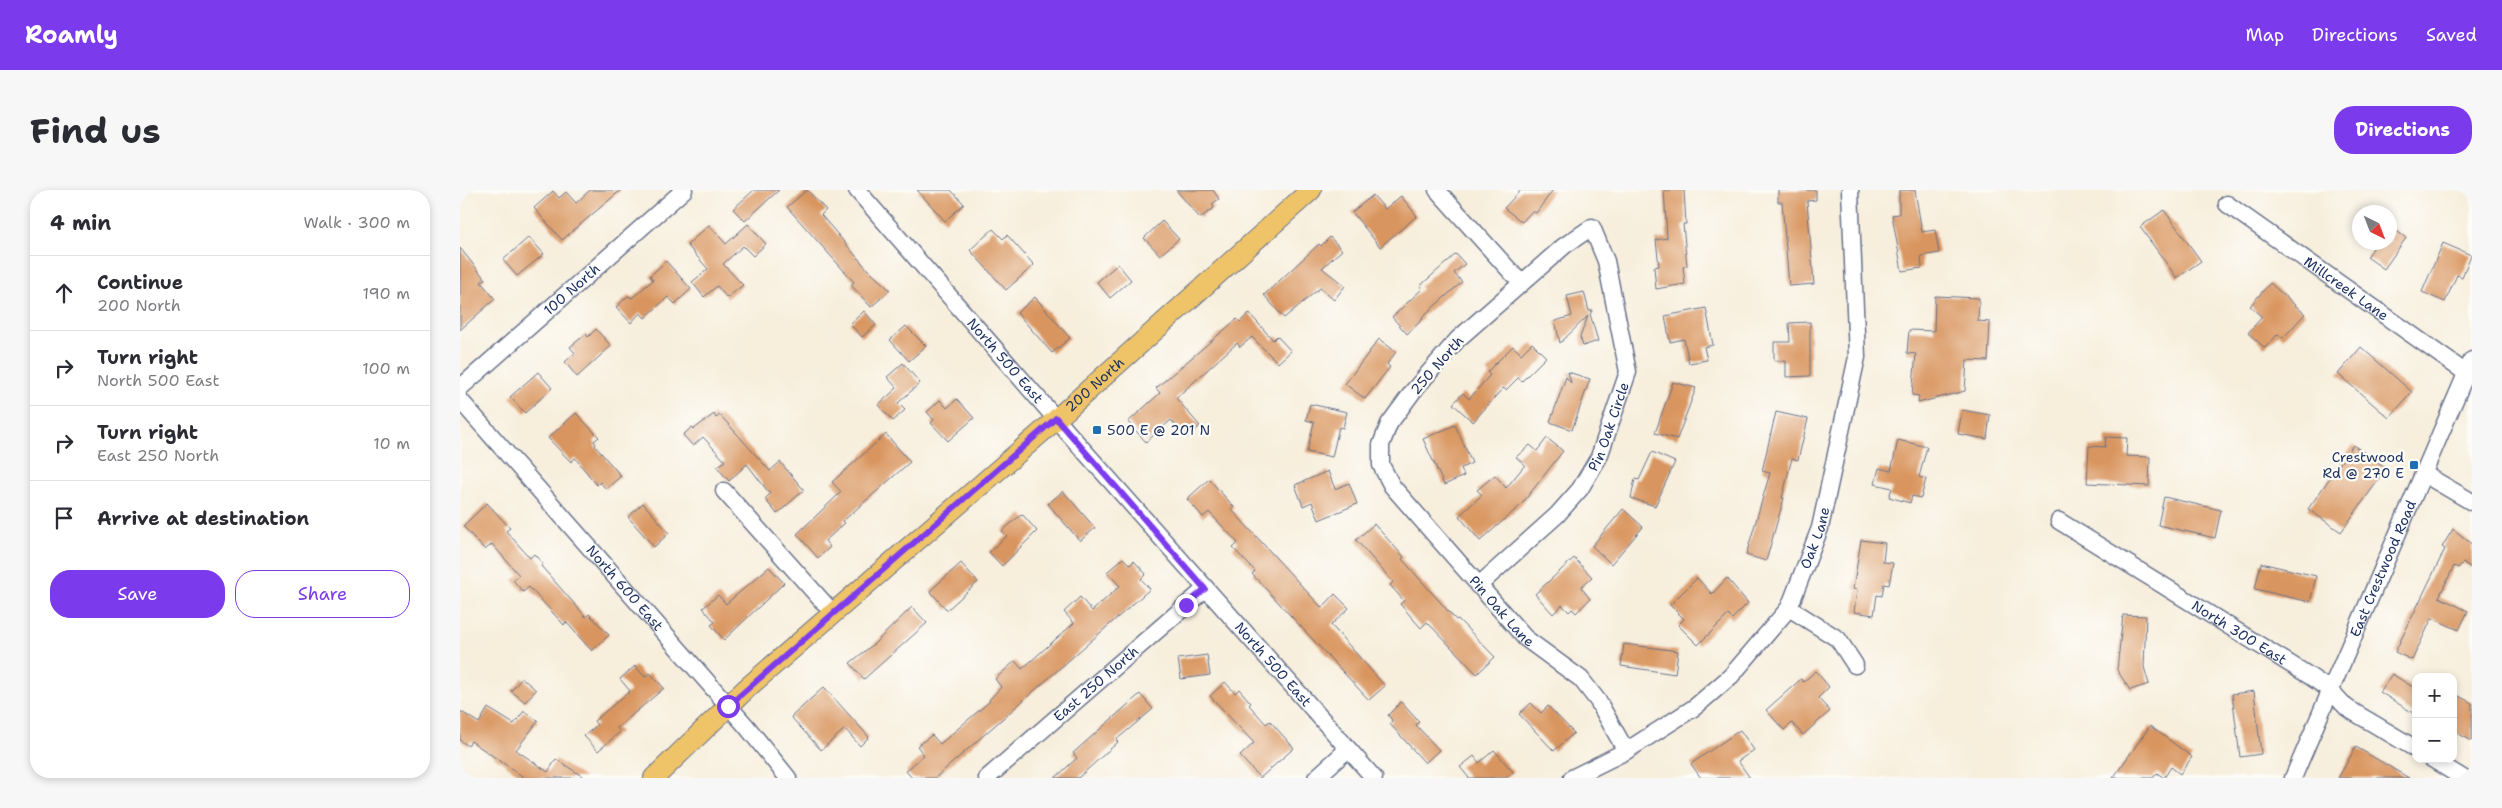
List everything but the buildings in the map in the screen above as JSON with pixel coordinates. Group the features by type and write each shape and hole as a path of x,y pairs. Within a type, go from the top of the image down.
{"main road":[{"name":"200 North","path":"654,778 728,706 832,612 1056,418 1311,190"}],"street":[{"name":"100 North","path":"460,388 684,190"},
{"name":"North 500 East","path":"857,190 1205,589 1374,778"},
{"path":"1437,190 1521,283"},
{"name":"Oak Lane","path":"1572,778 1626,751 1695,708 1731,676 1789,608 1820,528 1857,357 1850,190"},
{"name":"Millcreek Lane","path":"2227,204 2469,367"},
{"name":"Pin Oak Circle","path":"1478,586 1557,515 1580,489 1599,457 1628,372 1606,261 1592,227 1564,246 1521,283"},
{"name":"250 North","path":"1381,465 1381,444 1389,424 1414,390 1458,339 1521,283"},
{"name":"East Crestwood Road","path":"2293,778 2469,367"},
{"name":"North 600 East","path":"460,400 728,706 788,778"},
{"name":"Pin Oak Lane","path":"1381,465 1392,486 1525,638 1581,679 1598,701 1626,751"},
{"path":"2424,474 2472,502"},
{"path":"724,491 832,612"},
{"name":"North 300 East","path":"2060,521 2330,690 2347,708 2412,747"},
{"name":"East 250 North","path":"987,778 1205,589"},
{"path":"1789,608 1838,640 1855,665"},
{"path":"1316,778 1348,749"},
{"path":"2439,763 2463,778"}],"place":[{"name":"500 E @ 201 N","path":"1097,430"},
{"name":"Crestwood Rd @ 270 E","path":"2414,465"}],"route":[{"path":"728,706 832,612 1056,418 1205,589 1186,605"}]}
